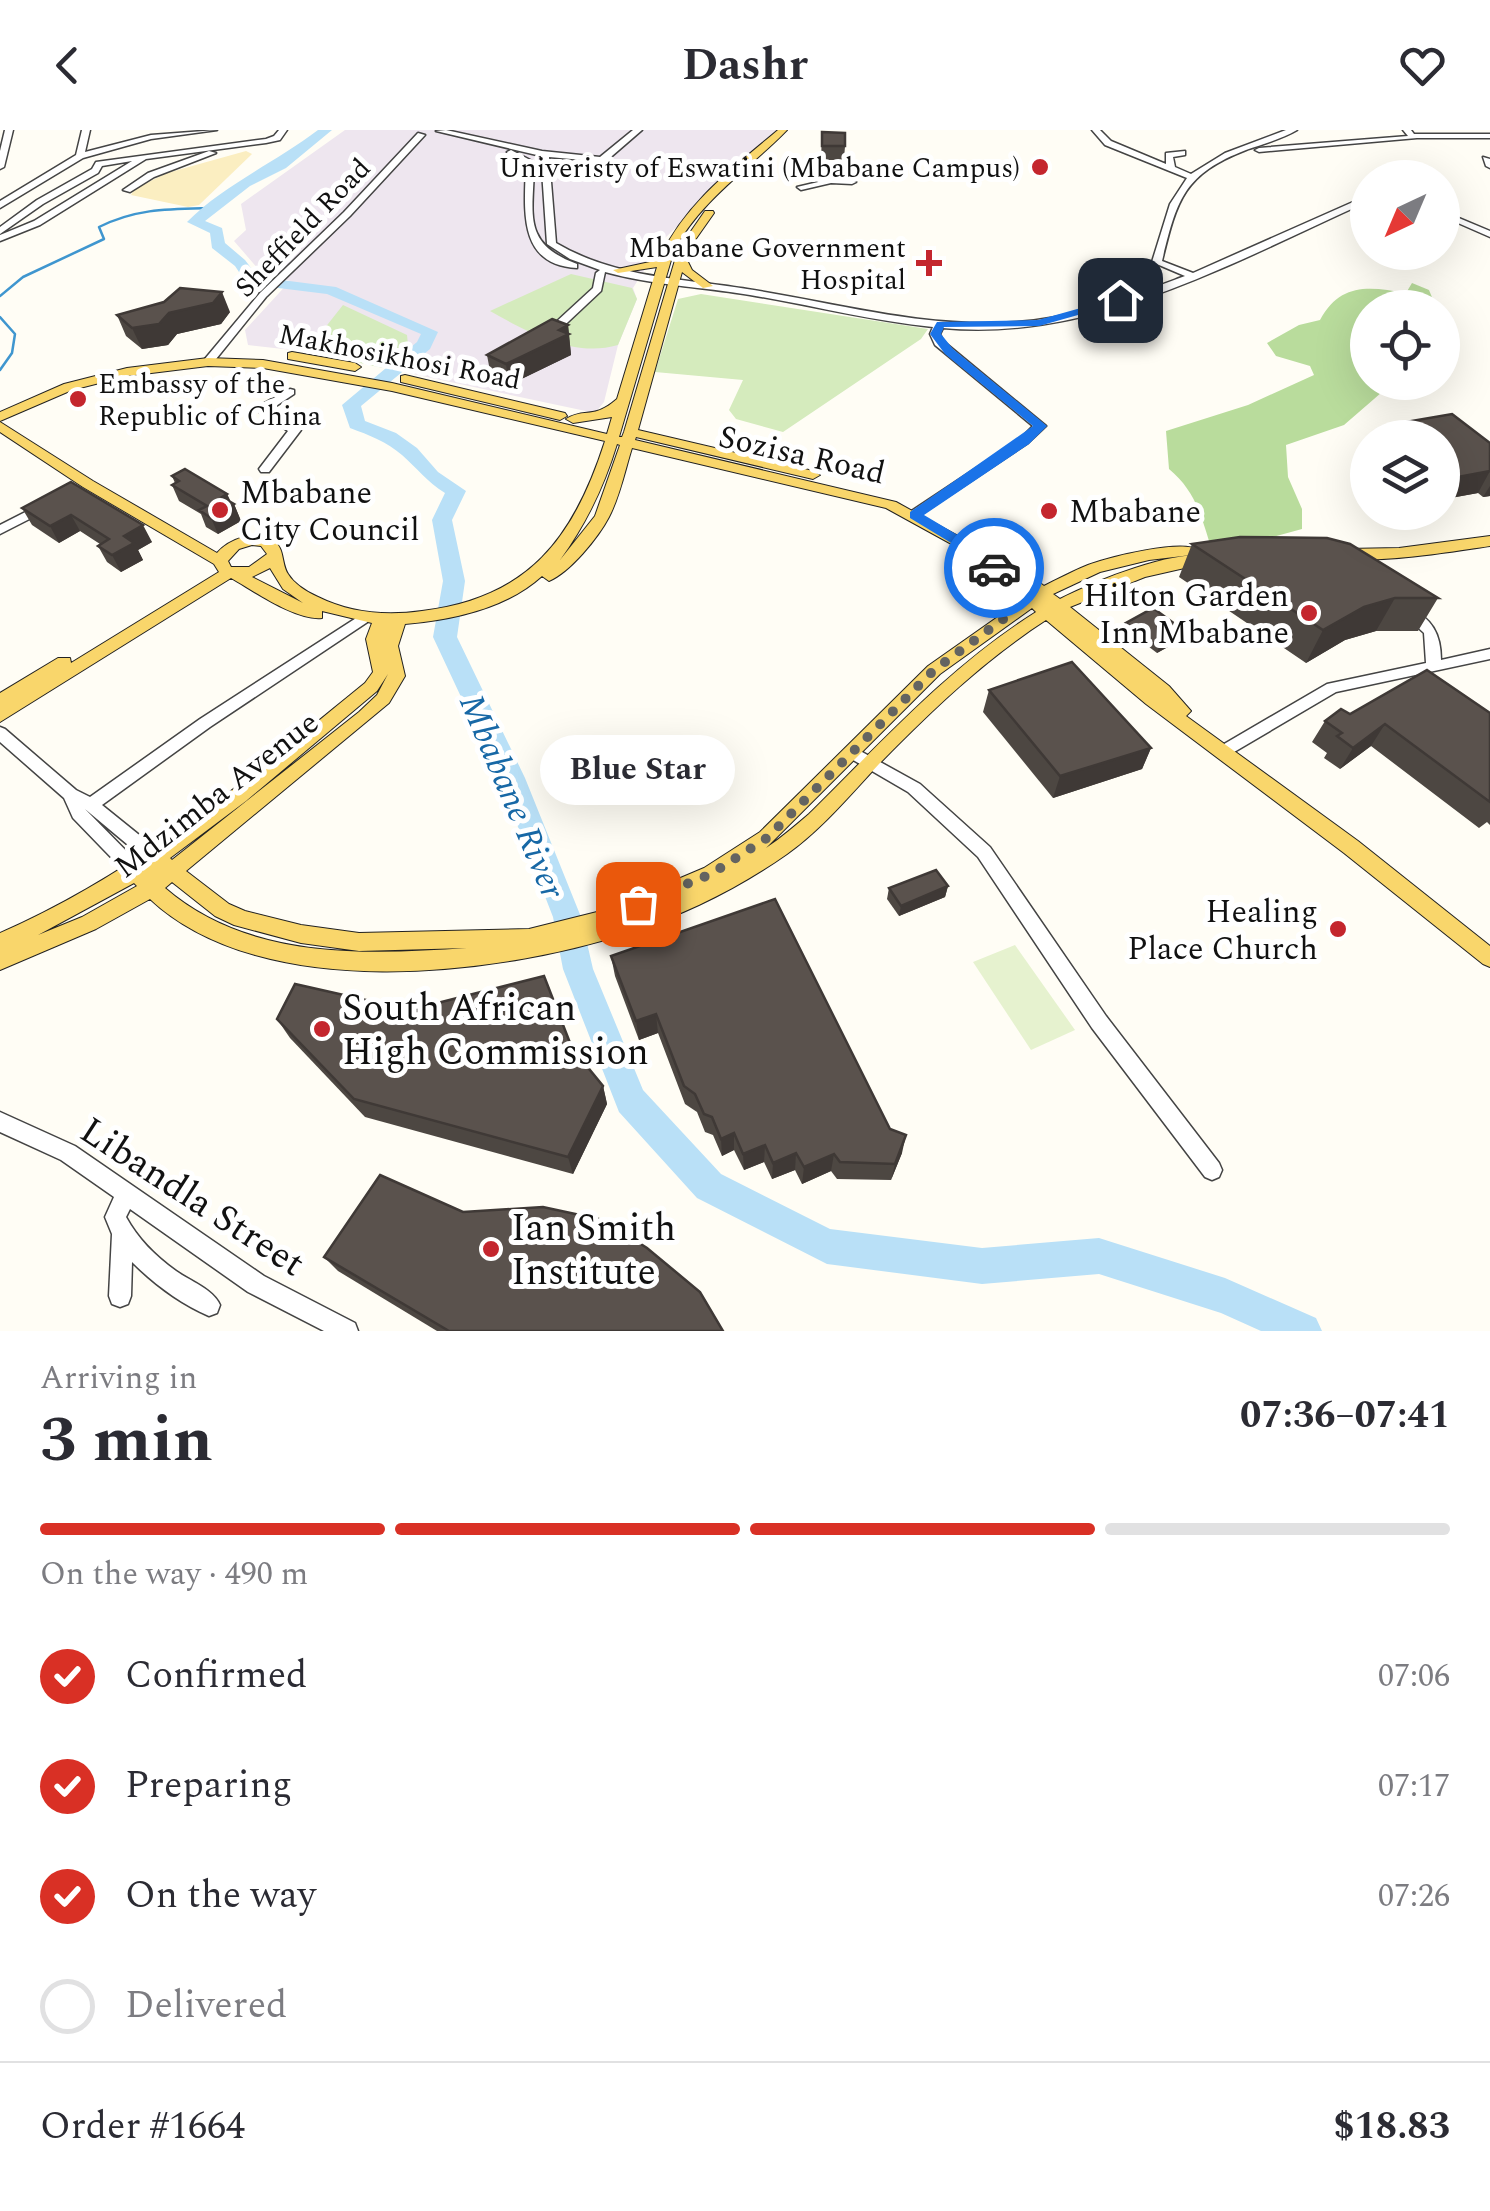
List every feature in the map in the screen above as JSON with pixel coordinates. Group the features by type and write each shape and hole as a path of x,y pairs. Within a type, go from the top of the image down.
{"main road":[{"path":"468,612 526,582 570,540 638,408 665,286 664,262 669,249 703,201 783,130"},
{"path":"615,484 623,400 665,286 716,203 796,130"},
{"path":"681,259 702,287"},
{"path":"618,270 664,262"},
{"path":"634,280 702,287"},
{"name":"Makhosikhosi Road","path":"0,404 94,370 173,354 409,379 572,418 621,436"},
{"name":"Makhosikhosi Road","path":"0,417 95,379 218,357"},
{"name":"Makhosikhosi Road","path":"362,375 392,388 621,436"},
{"path":"572,418 605,416 623,400"},
{"path":"638,408 646,428 661,438"},
{"path":"4,432 277,598 378,622 468,612 525,593 570,560 602,517 615,484 628,465 644,454 674,454"},
{"name":"Sozisa Road","path":"621,436 674,454 920,512"},
{"name":"Sozisa Road","path":"621,436 661,438 760,460 920,512 1040,596 1072,628 1204,735 1490,958"},
{"path":"180,537 206,545 266,542 274,550 275,566 290,588 330,609 378,622"},
{"path":"226,568 226,551 242,542"},
{"path":"1338,560 1490,542"},
{"path":"861,759 1040,596 1066,580 1150,554 1216,554 1040,596"},
{"path":"0,701 226,568 261,568 274,555"},
{"path":"0,716 226,568"},
{"path":"144,882 197,926 232,942 333,960 455,961 591,930 715,888 778,850 861,759 934,670 1016,621 1040,596 1066,580"},
{"path":"1040,596 1072,628"},
{"path":"1016,621 1072,628"},
{"name":"Mdzimba Avenue","path":"0,961 90,923 384,699 398,676 378,622"},
{"path":"934,670 948,675 960,672"},
{"path":"166,866 222,910 301,934 359,942 536,944"},
{"name":"Mdzimba Avenue","path":"0,943 144,882"}],"street":[{"path":"0,168 9,130"},
{"path":"80,156 86,130"},
{"path":"0,205 80,156 153,134 213,130"},
{"path":"0,234 40,202 95,171 99,164 278,138 282,130"},
{"path":"429,135 602,160 638,130"},
{"path":"1096,130 1108,143 1191,178"},
{"path":"1191,276 1157,262 1167,222 1191,178 1214,163 1293,130"},
{"path":"1248,150 1410,133 1490,136"},
{"path":"429,135 526,156 541,152"},
{"name":"Sheffield Road","path":"218,357 263,295 394,164 429,135"},
{"path":"1276,138 1367,135"},
{"path":"127,190 151,175 224,146"},
{"path":"541,152 548,160 552,244 571,258 665,286"},
{"path":"1171,167 1169,156 1182,153"},
{"path":"526,156 530,162 529,228 534,245 560,262 634,280"},
{"path":"0,234 37,223 144,157"},
{"path":"801,187 852,182"},
{"path":"702,287 940,324 1039,323 1191,276 1350,207"},
{"path":"1460,221 1490,234"},
{"path":"542,338 598,289 602,273"},
{"path":"920,512 1040,426 939,343 936,334 940,324"},
{"path":"266,468 295,430 270,418 265,406 290,392"},
{"path":"70,493 88,484"},
{"path":"0,530 53,502"},
{"path":"1388,600 1430,628 1436,638 1434,665"},
{"path":"91,806 236,702 378,622"},
{"path":"1224,751 1332,688 1490,654"},
{"path":"0,733 70,794 166,866"},
{"path":"861,759 924,796 984,852 1099,1022 1212,1170"},
{"path":"70,794 79,814 144,882"},
{"name":"Libandla Street","path":"0,1122 68,1152 256,1284 347,1331"},
{"path":"126,1195 116,1218 123,1233 146,1263 209,1305"},
{"path":"120,1296 123,1233"}],"shaded area":[{"path":"345,130 777,130 665,238 633,288 637,299 618,345 604,402 595,413 310,352 248,345 245,330 290,281 260,271 234,241 246,230 241,204"}],"green space":[{"path":"571,274 632,288 637,299 618,345 584,348 551,341 490,311"},
{"path":"1412,283 1429,290 1408,290"},
{"path":"1350,292 1350,400 1373,400 1344,425 1286,445 1288,477 1302,509 1302,529 1265,539 1209,541 1195,501 1169,469 1166,431 1248,405 1314,375 1310,366 1276,356 1267,343 1299,325 1320,320"},
{"path":"701,294 928,329 921,339 783,432 736,419 729,410 743,380 655,372 678,299"},
{"path":"343,305 407,335 408,345 383,368 310,352 309,348"},
{"path":"1015,945 1075,1030 1031,1050 973,962"}],"sand":[{"path":"246,151 252,154 199,205 188,207 131,195 134,189 167,173"}],"building":[{"path":"822,132 845,133 845,146 822,146"},
{"path":"180,288 222,292 213,303 169,313 159,324 132,328 117,315 164,302"},
{"path":"552,319 568,325 559,330 569,334 506,364 487,355"},
{"path":"1452,414 1460,420 1417,420"},
{"path":"1460,420 1490,443 1490,471 1460,477"},
{"path":"185,469 227,494 222,497 234,504 211,518 199,510 207,506 172,485 179,481 172,476"},
{"path":"71,482 143,525 124,536 134,543 112,555 98,546 109,539 71,515 50,526 22,508"},
{"path":"1240,537 1327,538 1350,544 1438,598 1395,598 1364,607 1323,630 1192,544"},
{"path":"1153,608 1186,632 1159,647 1126,623"},
{"path":"1072,662 1151,748 1060,776 989,690"},
{"path":"1427,670 1490,713 1490,802 1385,724 1353,748 1337,736 1342,733 1325,721 1341,709 1350,714"},
{"path":"936,870 948,886 901,906 889,888"},
{"path":"775,899 890,1129 906,1135 895,1164 840,1162 834,1154 804,1167 796,1153 773,1163 765,1145 743,1154 734,1133 721,1139 712,1117 704,1114 695,1094 684,1086 656,1014 636,1021 611,956"},
{"path":"544,976 572,1048 603,1086 568,1157 354,1099 277,1019 295,984 410,1010"},
{"name":"Ian Smith Institute","path":"380,1175 463,1212 543,1207 603,1220 647,1248 700,1292 723,1331 449,1331 324,1257"}],"waterway":[{"name":"Mbabane River","path":"326,130 194,222 217,231 217,245 240,263 253,281 330,290 430,332 424,345 351,405 357,424 389,437 410,452 431,476 456,491 442,520 454,581 445,637 512,778 567,917 578,969 631,1101 709,1186 827,1246 982,1266 1099,1256 1225,1296 1303,1331"},
{"path":"0,296 23,277 104,239 99,227 113,221 154,211 212,208"},
{"path":"0,317 15,334 12,353 0,370"}],"way so far":[{"path":"638,904 711,874 767,838 934,670 1013,612 1016,588 994,568"}],"place":[{"name":"Univeristy of Eswatini (Mbabane Campus)","path":"1040,167"},
{"name":"Mbabane Government Hospital","path":"929,263"},
{"name":"Embassy of the Republic of China","path":"78,399"},
{"name":"Mbabane City Council","path":"220,510"},
{"name":"Mbabane","path":"1049,511"},
{"name":"Hilton Garden Inn Mbabane","path":"1309,613"},
{"name":"Blue Star","path":"638,904"},
{"name":"Healing Place Church","path":"1338,929"},
{"name":"South African High Commission","path":"322,1029"},
{"name":"Ian Smith Institute","path":"491,1249"}],"route":[{"path":"994,568 971,549 914,515 1024,441 1040,426 939,343 936,334 940,324 1017,326 1081,313 1120,300"}]}
